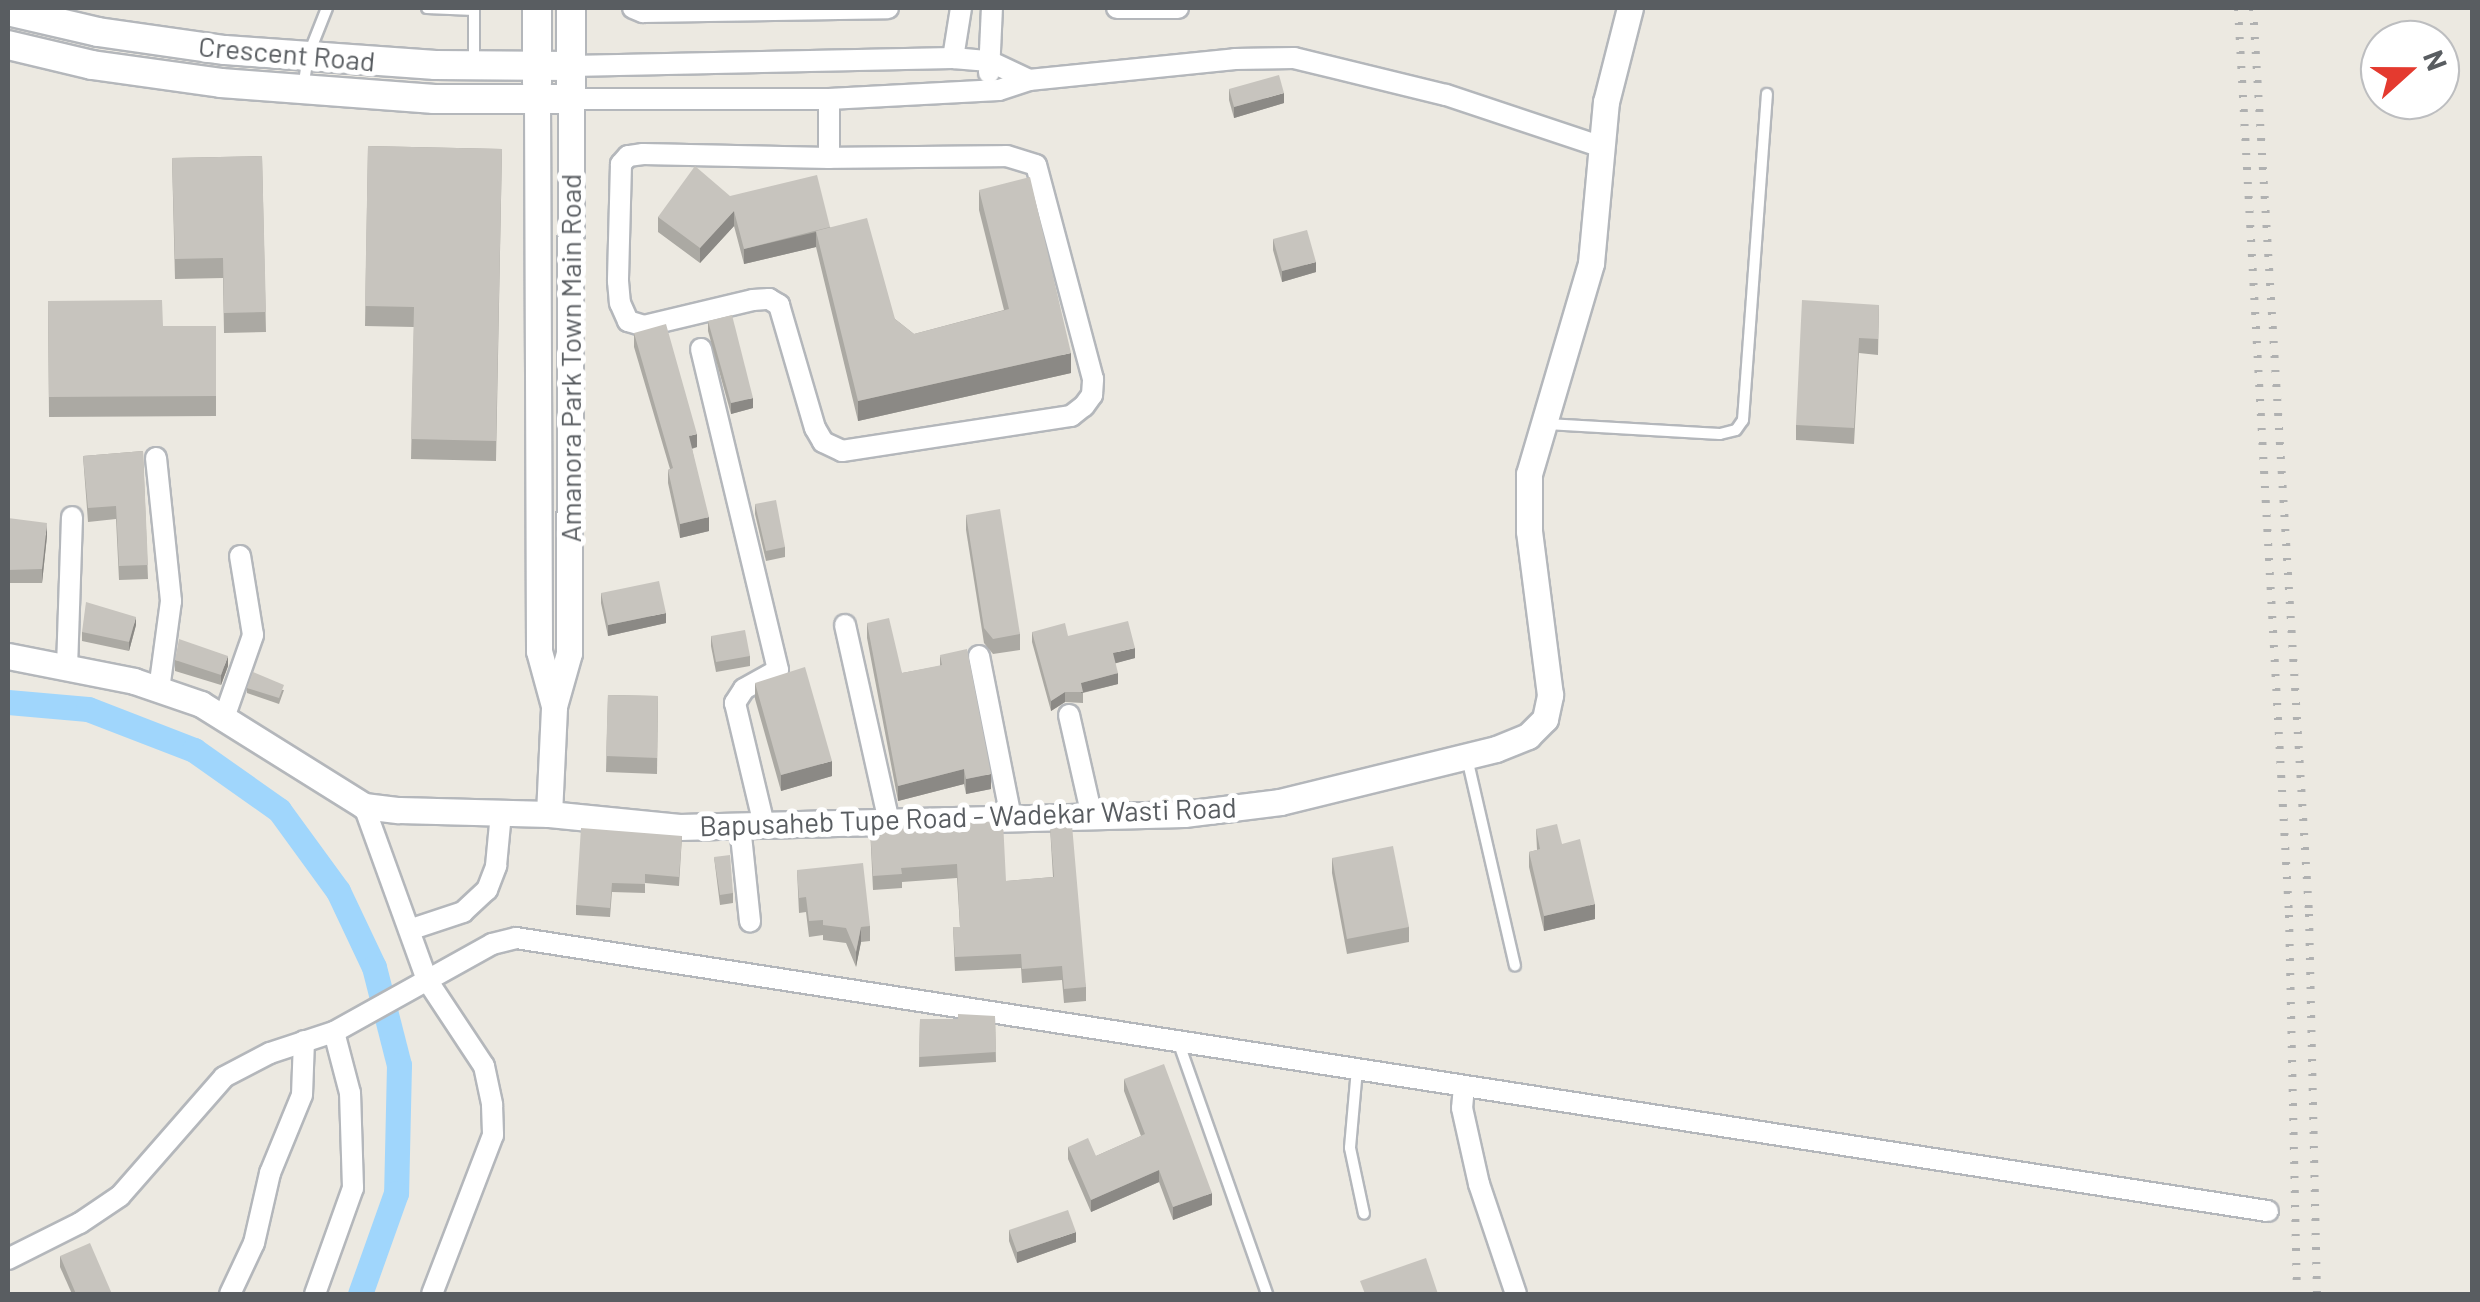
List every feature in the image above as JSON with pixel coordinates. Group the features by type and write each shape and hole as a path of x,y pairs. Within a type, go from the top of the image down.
{"main road":[{"name":"Amanora Park Town Main Road","path":"537,8 537,99"},
{"name":"Amanora Park Town Main Road","path":"570,8 571,99"},
{"name":"Crescent Road","path":"8,11 98,32 308,56 474,66 571,66"},
{"name":"Crescent Road","path":"8,45 92,65 303,89 434,99 571,99"}],"street":[{"path":"633,8 643,12 888,8"},
{"path":"953,58 962,8"},
{"path":"987,90 992,8"},
{"path":"1117,8 1178,8"},
{"name":"Bapusaheb Tupe Road - Wadekar Wasti Road","path":"364,806 550,814 679,827 1184,814 1280,802 1467,757 1528,736 1545,718 1550,695 1528,530 1529,474 1591,263 1606,102 1630,8"},
{"path":"571,66 953,58 989,61 1030,80"},
{"path":"571,99 828,98 987,90 1030,80 1235,59 1294,58 1446,96 1602,147"},
{"path":"828,98 829,158"},
{"name":"Amanora Park Town Main Road","path":"537,99 539,650 554,706"},
{"name":"Amanora Park Town Main Road","path":"550,814 554,706 569,654 571,99"},
{"path":"628,156 829,158 1006,156 1036,165 1093,380 1092,395 1084,406 1070,416 842,451 822,442 815,428 779,305 769,299 753,300 644,326 628,321 618,281 618,173 628,156"},
{"path":"701,348 778,670 744,690 736,703 752,825 750,921"},
{"path":"156,458 172,601 159,690"},
{"path":"538,466 569,466"},
{"path":"67,668 72,517"},
{"path":"224,718 253,635 240,556"},
{"path":"845,624 888,822"},
{"path":"8,656 159,690 224,718 364,806 412,929 427,980 484,1066 492,1105 493,1135 432,1294"},
{"path":"979,656 1011,818"},
{"path":"1070,715 1092,816"},
{"path":"412,929 478,902 496,866 501,813"},
{"path":"8,1259 80,1223 120,1196 224,1077 304,1040 334,1032 492,944 516,938 2268,1211"},
{"path":"314,1294 353,1188 350,1093 334,1032"},
{"path":"230,1294 254,1242 270,1173 302,1094 304,1040"},
{"path":"1464,1086 1462,1108 1479,1184 1516,1294"}],"lane":[{"path":"303,89 308,56 327,8"},
{"path":"428,8 474,9 474,66"},
{"path":"1544,424 1720,434 1736,430 1743,420 1767,94"},
{"path":"1467,757 1515,966"},
{"path":"1178,1041 1267,1294"},
{"path":"1356,1069 1350,1148 1364,1214"}],"building":[{"path":"1279,75 1284,93 1234,107 1229,89"},
{"path":"368,146 502,149 496,441 411,439 414,307 365,306"},
{"path":"262,156 266,312 224,313 223,258 175,259 172,158"},
{"path":"695,166 730,196 817,175 830,227 744,249 734,211 700,248 658,217"},
{"path":"1030,177 1071,353 858,401 816,231 867,218 895,319 914,334 1009,309 979,190"},
{"path":"1307,230 1316,262 1282,271 1273,239"},
{"path":"162,300 163,326 216,326 216,396 49,397 48,301"},
{"path":"1802,300 1879,305 1878,339 1859,338 1854,428 1796,425"},
{"path":"732,315 753,398 731,403 708,321"},
{"path":"666,324 697,434 689,436 709,517 680,524 668,470 673,468 634,333"},
{"path":"143,451 148,565 119,566 116,506 88,508 83,456"},
{"path":"776,500 785,547 766,551 755,504"},
{"path":"1000,509 1020,634 993,639 984,628 966,515"},
{"path":"8,518 47,523 42,569 8,570"},
{"path":"659,581 666,613 608,625 601,593"},
{"path":"86,602 136,617 129,642 82,632"},
{"path":"889,618 902,673 942,665 940,655 967,649 991,774 966,779 964,769 898,786 867,623"},
{"path":"1128,621 1135,648 1113,653 1118,673 1081,683 1083,692 1065,692 1051,701 1032,632 1065,623 1068,636"},
{"path":"745,630 750,656 716,662 711,636"},
{"path":"179,639 228,656 221,675 175,660"},
{"path":"805,667 832,761 781,775 755,683"},
{"path":"253,672 284,685 279,698 247,688"},
{"path":"608,695 658,696 657,758 606,756"},
{"path":"1003,821 1006,881 1054,877 1050,827 1072,825 1086,987 1064,989 1062,966 1022,969 1021,954 955,957 953,927 960,927 957,864 901,868 902,874 873,876 870,827"},
{"path":"1557,824 1562,844 1580,839 1595,904 1544,916 1529,852 1540,849 1536,829"},
{"path":"581,828 682,836 679,877 645,874 645,884 612,883 610,908 576,905"},
{"path":"1393,846 1409,927 1347,939 1332,858"},
{"path":"730,855 733,893 720,895 714,857"},
{"path":"863,863 870,926 861,927 856,952 846,928 823,925 823,920 809,921 806,897 799,898 797,870"},
{"path":"958,1014 995,1016 996,1052 919,1057 920,1019 958,1019"},
{"path":"1164,1064 1212,1193 1173,1207 1159,1170 1091,1200 1068,1147 1088,1138 1096,1156 1145,1134 1124,1079"},
{"path":"1068,1210 1076,1232 1017,1252 1009,1230"},
{"path":"90,1243 112,1294 76,1294 60,1256"},
{"path":"1426,1258 1438,1294 1365,1294 1360,1281"}],"waterway":[{"path":"8,702 88,709 194,750 279,810 338,891 374,967 399,1065 396,1193 360,1294"}],"railway":[{"path":"2238,8 2289,915 2297,1294"},
{"path":"2253,8 2309,914 2317,1294"}]}
